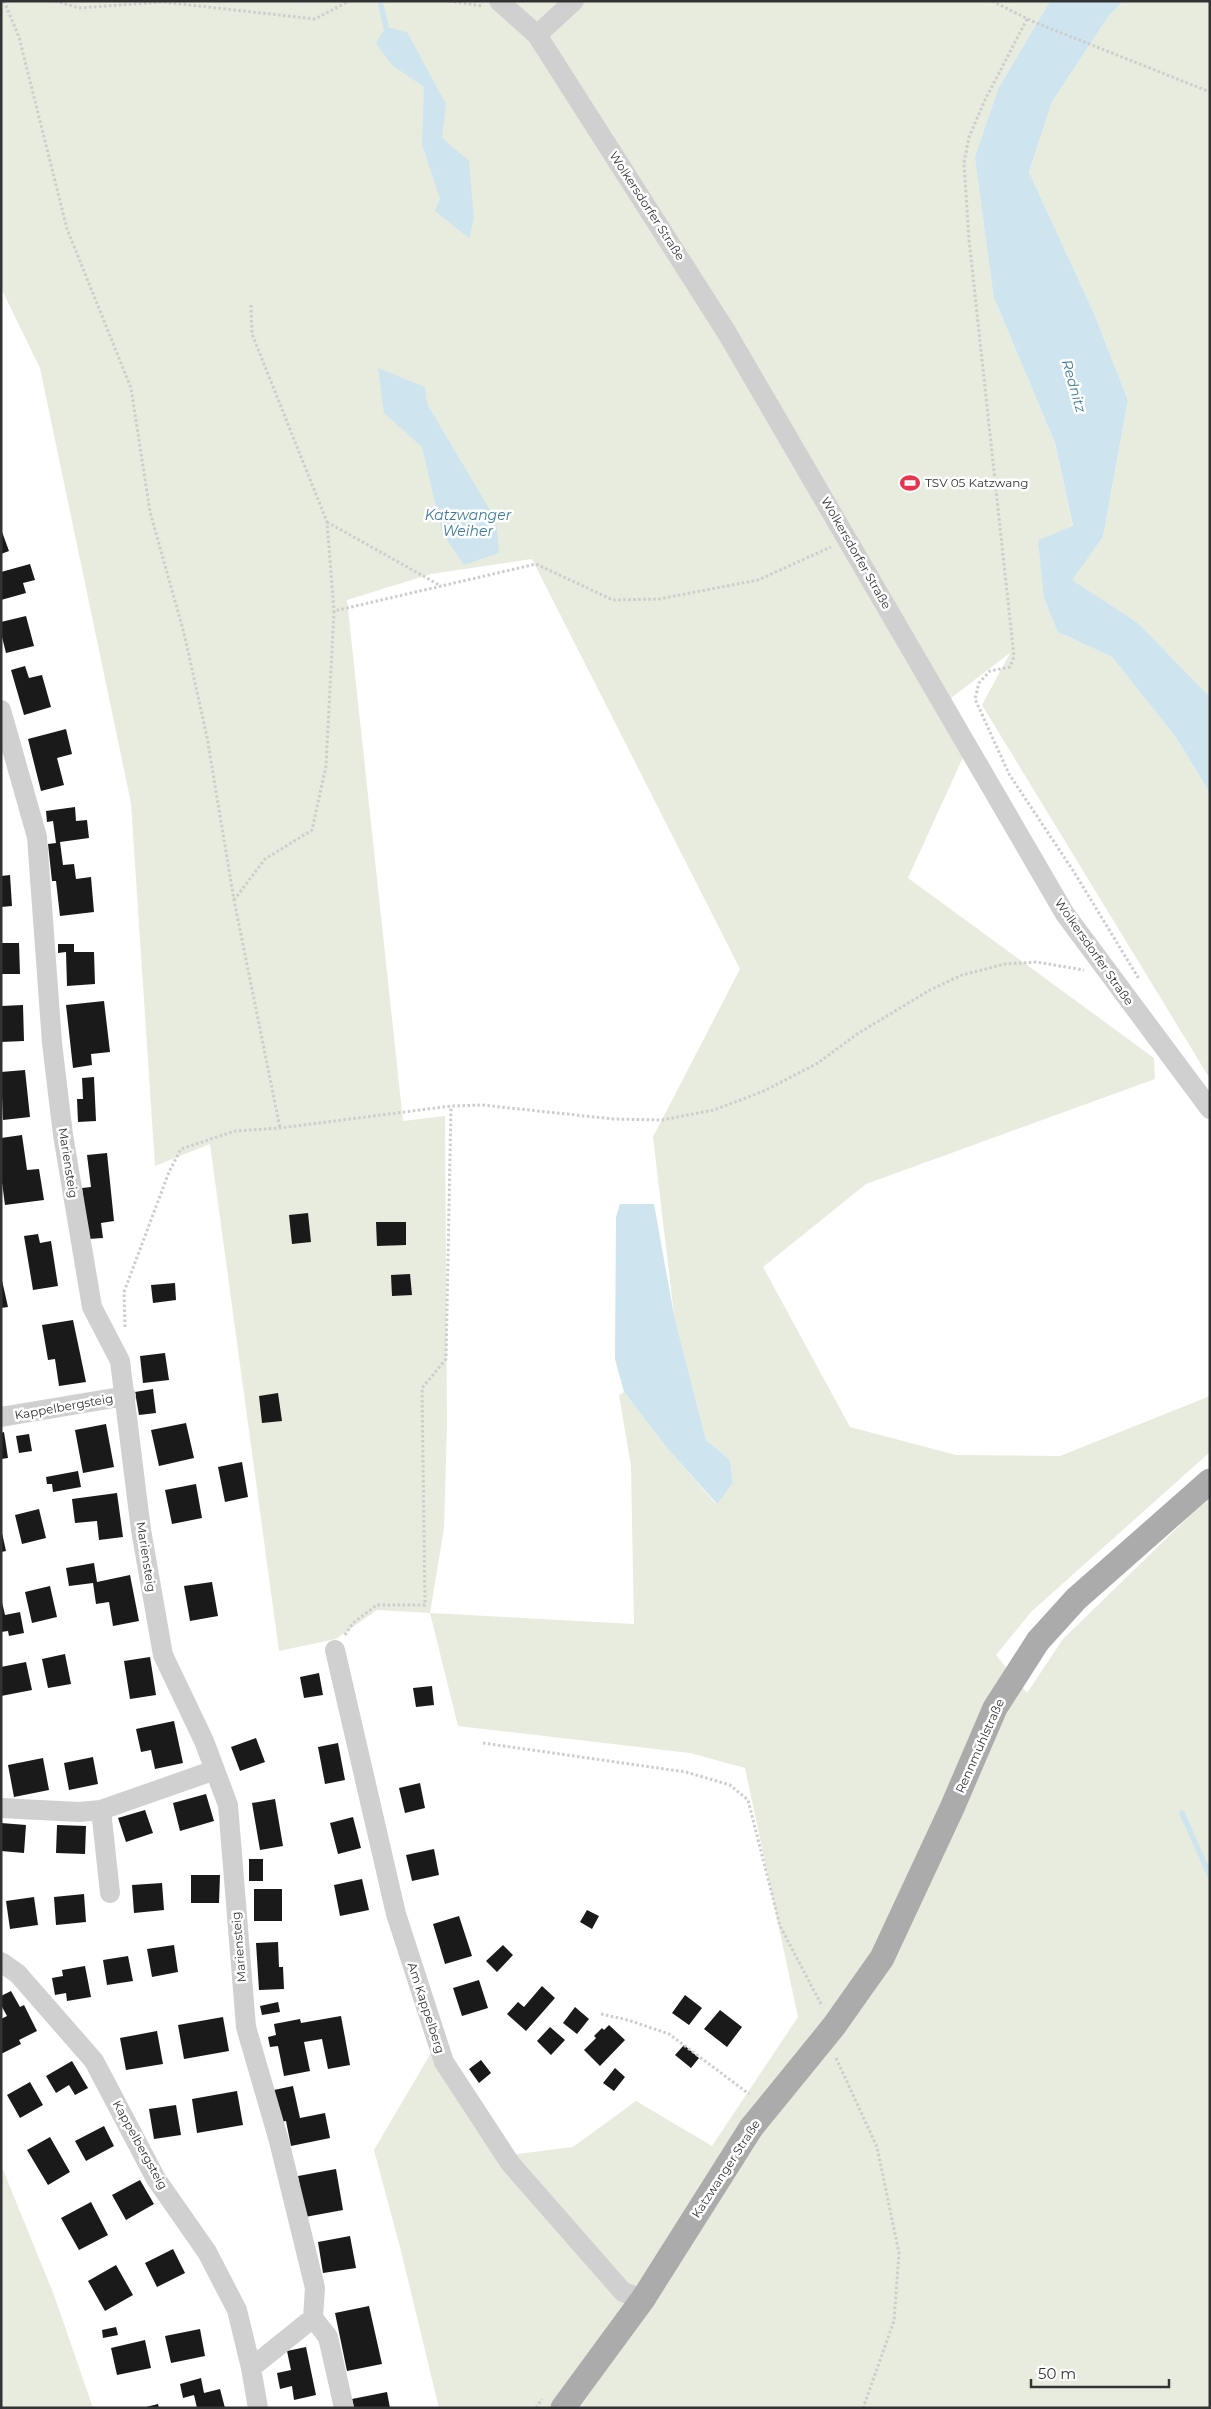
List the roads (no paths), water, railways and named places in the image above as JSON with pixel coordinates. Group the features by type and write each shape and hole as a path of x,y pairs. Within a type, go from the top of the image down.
{"main road":[{"name":"Rennmühlstraße","path":"908,1906 996,1708 1038,1641 1076,1599 1210,1481"},
{"name":"Katzwanger Straße","path":"563,2408 643,2300 751,2128 830,2031 882,1958 908,1906"}],"street":[{"path":"537,34 574,1"},
{"name":"Wolkersdorfer Straße","path":"503,5 537,34 727,332 1065,914 1210,1109"},
{"name":"Mariensteig","path":"1,710 37,836 52,1043 63,1136 92,1307 120,1361 126,1396 141,1530 163,1655 204,1741 228,1805 246,2026 279,2141 315,2288 313,2318"},
{"name":"Kappelbergsteig","path":"1,1417 126,1396"},
{"name":"Am Kappelberg","path":"335,1650 396,1914 444,2062 510,2163 623,2292 643,2300"},
{"path":"1,1808 79,1812 101,1810 215,1770"},
{"path":"101,1810 110,1893"},
{"name":"Kappelbergsteig","path":"1,1962 18,1974 94,2061 156,2179 207,2252 237,2310 251,2368 258,2408"},
{"path":"251,2368 313,2318 328,2337 344,2408"}],"water":[{"name":"Rednitz","path":"1050,1 1123,1 1108,17 1052,102 1029,172 1093,311 1128,400 1103,537 1072,580 1138,623 1210,697 1210,793 1175,736 1112,657 1058,632 1044,598 1038,540 1073,526 1055,443 994,298 975,157 999,87"},
{"path":"386,27 407,32 446,104 442,138 469,161 474,219 469,238 435,211 440,199 422,144 424,87 392,65 376,43"},
{"name":"Katzwanger Weiher","path":"378,368 425,387 427,404 496,520 499,553 464,565 442,532 422,447 384,413"},
{"path":"620,1204 654,1204 674,1315 706,1440 730,1460 733,1483 717,1504 667,1448 624,1392 615,1359 616,1217"}],"waterway":[{"path":"381,5 386,27"},
{"path":"1182,1813 1210,1876"}],"place":[{"name":"TSV 05 Katzwang","path":"910,483"}]}
